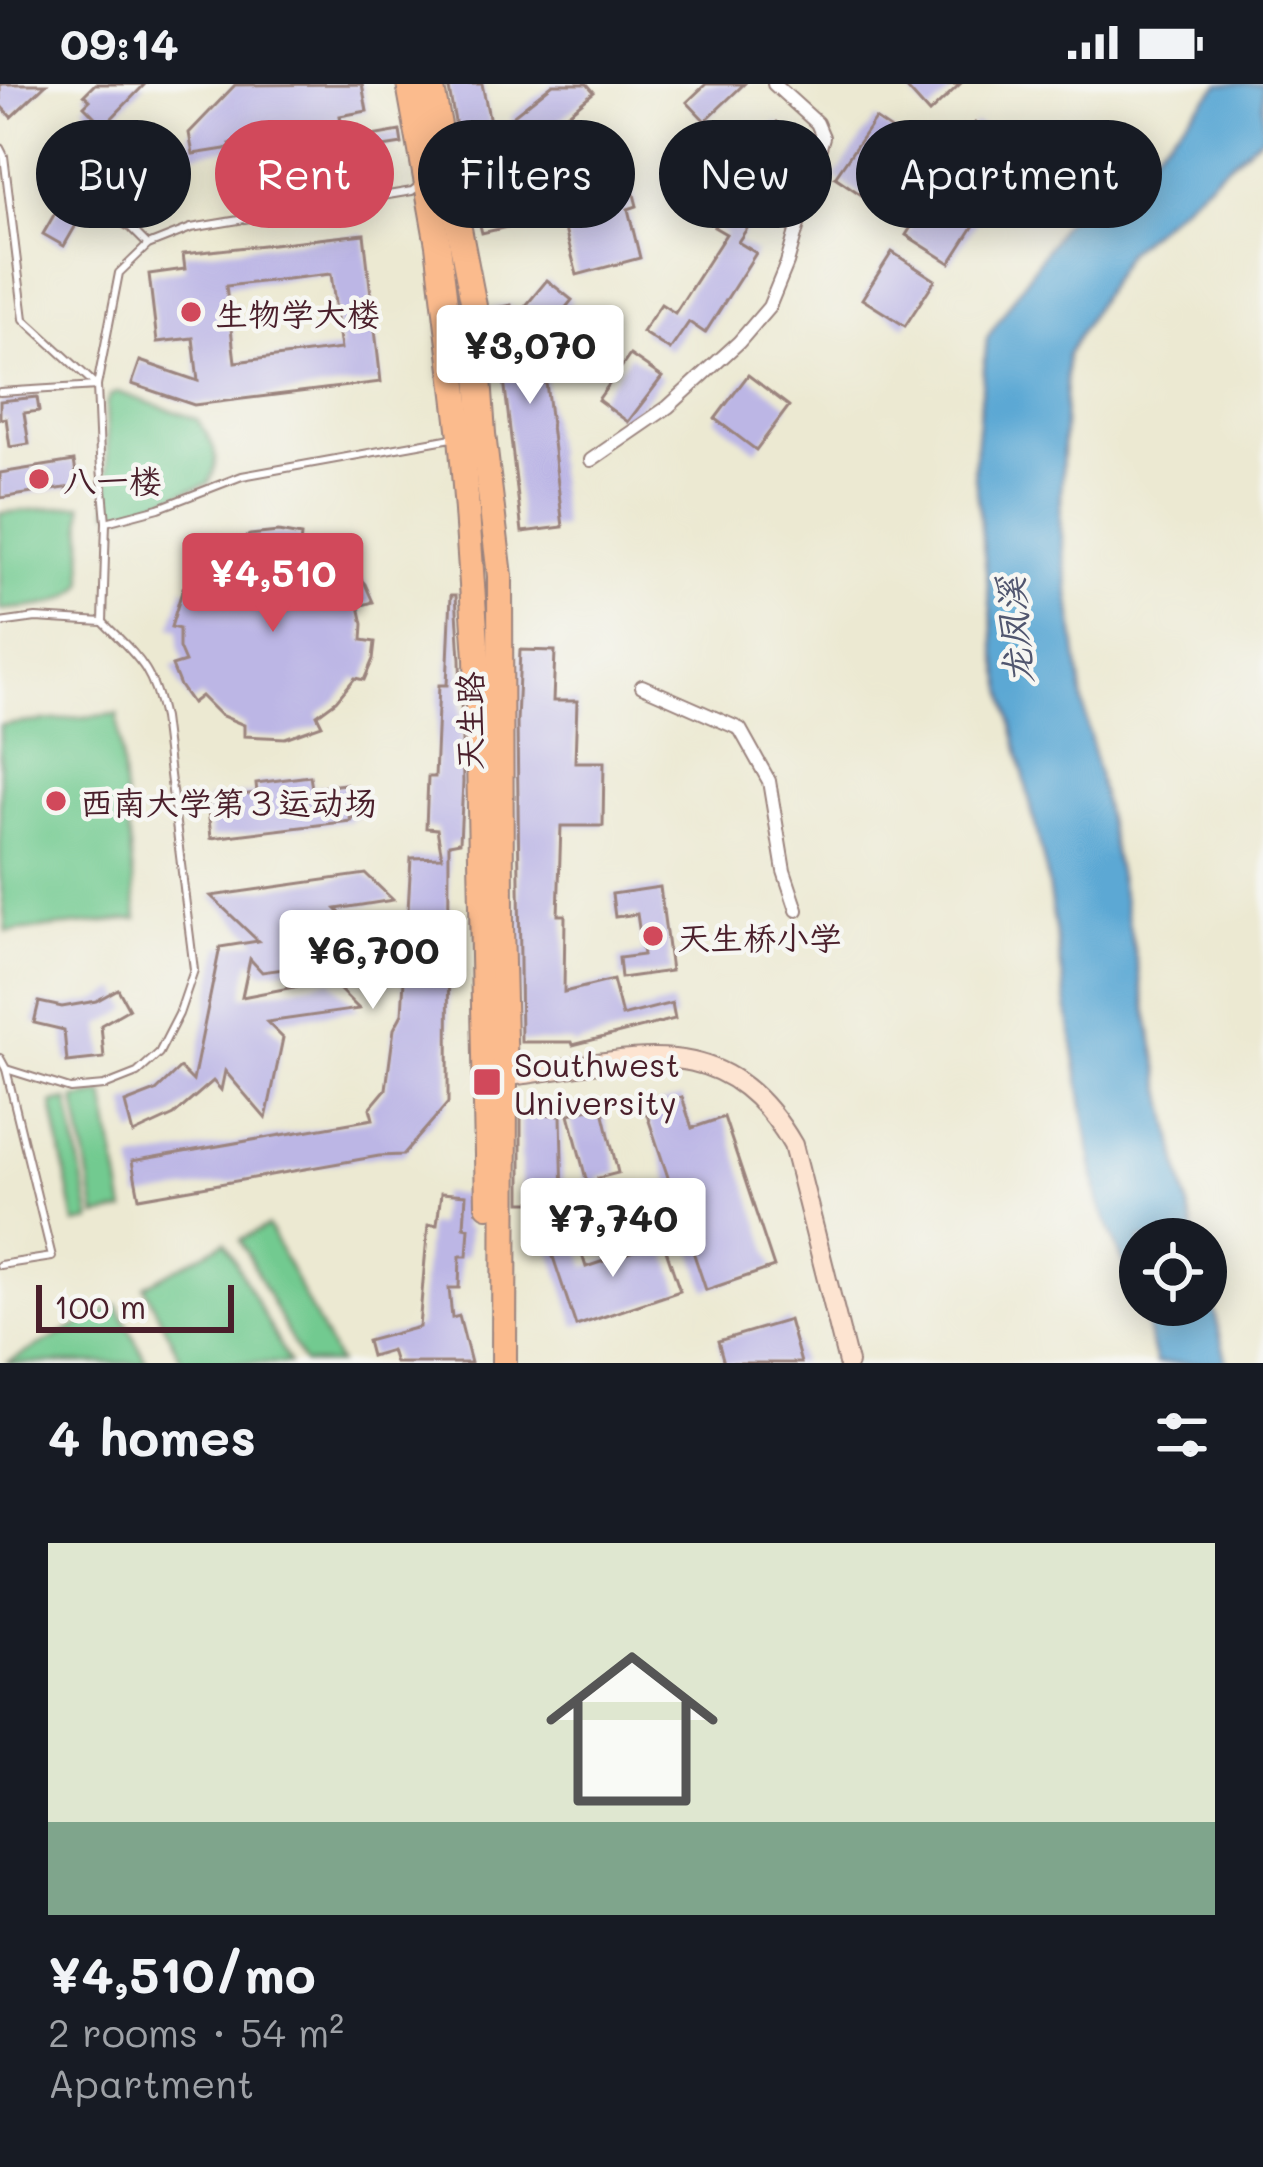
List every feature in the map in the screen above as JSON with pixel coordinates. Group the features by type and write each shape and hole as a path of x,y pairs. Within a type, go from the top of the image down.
{"highway":[{"name":"天生路","path":"409,84 420,120"},
{"name":"天生路","path":"431,84 433,120"},
{"name":"天生路","path":"438,228 461,436 477,658 504,1363"},
{"name":"天生路","path":"451,228 474,306 500,576 501,927 488,1181 486,1363"}],"street":[{"path":"590,460 668,407 740,342 769,308 824,137 817,123 774,84"},
{"path":"642,686 740,729 770,781 784,871 797,910"},
{"path":"496,1077 666,1056 691,1060 740,1082 778,1119 794,1145 848,1363"}],"lane":[{"path":"0,148 24,319 97,386"},
{"path":"103,622 106,522 97,386 119,274 148,244 191,227 418,188"},
{"path":"131,228 148,244"},
{"path":"0,392 97,386"},
{"path":"106,522 159,508 242,476 461,436"},
{"path":"0,623 36,618 103,622 143,662 163,718 194,970 160,1053 137,1073 104,1086 70,1089 6,1069"},
{"path":"0,1058 52,1256 0,1265"}],"green space":[{"path":"117,392 197,419 214,450 209,483 122,514 109,511 106,404"},
{"path":"82,505 84,584 57,602 0,610 0,513"},
{"path":"117,714 137,919 6,932 0,874 0,725"},
{"path":"104,1094 125,1211 96,1216 75,1099"},
{"path":"68,1100 91,1221 75,1224 52,1103"},
{"path":"268,1226 338,1363 303,1363 240,1240"},
{"path":"225,1242 289,1363 183,1363 144,1286"},
{"path":"117,1305 147,1363 6,1363"}],"water":[{"path":"1220,84 1263,84 1263,135 1162,222 1162,144"},
{"name":"龙凤溪","path":"1060,228 1155,228 1127,252 1067,355 1060,522 1083,703 1191,1218 1119,1218 1119,1252 1098,1201 1046,872 996,654 974,468 987,338"},
{"path":"1146,1326 1218,1326 1227,1363 1156,1363"}],"building":[{"path":"0,84 46,84 11,117 0,105"},
{"path":"95,84 145,84 110,120 98,120 84,106 90,100 84,95"},
{"path":"362,84 367,111 340,116 341,120 215,120 215,151 193,154 191,131 235,85"},
{"path":"448,84 482,84 490,120 455,120"},
{"path":"553,84 587,84 594,92 560,120 510,118"},
{"path":"706,84 744,84 706,120 687,102"},
{"path":"903,84 960,84 929,113"},
{"path":"400,131 402,144 394,145 394,132"},
{"path":"856,147 856,191 835,177"},
{"path":"46,228 74,228 64,246 43,234"},
{"path":"565,228 633,228 640,258 577,275"},
{"path":"716,228 747,228 738,242 756,253 705,333 689,322 670,350 642,332 661,304 675,313 726,234"},
{"path":"910,228 972,228 950,263 906,235"},
{"name":"生物学大楼","path":"364,234 381,382 194,405 132,384 140,361 198,381 193,338 157,342 149,274 185,269 183,254","holes":["331,274 341,349 235,362 226,286"]},
{"path":"892,252 935,280 905,326 862,299"},
{"path":"547,280 572,300 509,378 545,374 563,527 522,532 491,309 511,305 514,320"},
{"path":"630,355 662,377 628,422 598,400"},
{"path":"748,375 789,406 756,450 715,419"},
{"path":"37,397 39,411 24,413 29,444 10,447 6,418 0,419 0,401"},
{"name":"八一楼","path":"74,461 78,486 0,498 0,473"},
{"path":"250,535 301,536 300,545 326,556 338,574 348,565 365,584 373,602 359,606 362,640 375,642 373,659 364,680 355,678 317,715 322,725 285,738 244,736 244,725 220,715 201,696 192,703 180,686 172,666 185,662 179,629 171,627 183,588 192,593 231,554 226,545"},
{"path":"451,595 456,595 463,782 460,842 449,844 448,1103 403,1155 139,1198 132,1161 373,1119 370,1108 386,1089 394,1029 402,1014 411,858 442,857 437,829 426,828 428,777 435,777 439,685 447,685"},
{"path":"520,650 555,651 553,701 577,701 575,762 604,762 603,826 561,826 558,915 565,915 564,992 613,980 622,1016 672,1003 675,1019 573,1045 521,1042"},
{"path":"310,776 312,788 345,784 347,798 357,797 360,817 211,838 207,799 257,793 256,783"},
{"path":"366,874 393,900 336,909 382,956 262,972 250,959 242,997 330,980 359,1009 267,1022 283,1038 266,1119 225,1071 221,1090 213,1081 174,1115 133,1134 125,1103 156,1091 180,1068 193,1081 220,947 258,941 211,896"},
{"name":"天生桥小学","path":"660,887 671,971 621,978 619,958 643,955 637,914 615,917 612,894"},
{"path":"118,989 129,1009 101,1025 104,1058 67,1062 64,1030 34,1023 39,1002 62,1007 96,1001"},
{"path":"682,1097 692,1128 724,1117 774,1267 706,1290 645,1109"},
{"path":"602,1106 618,1173 598,1178 606,1224 578,1224 574,1202 591,1198 569,1114"},
{"path":"521,1114 561,1115 563,1202 521,1202"},
{"path":"441,1193 466,1195 467,1256 460,1256 459,1288 449,1288 452,1318 459,1316 471,1363 395,1363 391,1350 371,1356 367,1341 419,1327 428,1225 437,1225"},
{"path":"577,1239 586,1267 663,1241 680,1291 576,1326 550,1248"},
{"path":"789,1320 801,1363 724,1363 718,1341"}],"place":[{"name":"生物学大楼","path":"191,312"},
{"name":"八一楼","path":"39,479"},
{"name":"西南大学第３运动场","path":"56,801"},
{"name":"天生桥小学","path":"653,936"},
{"name":"Southwest University","path":"487,1082"}]}
